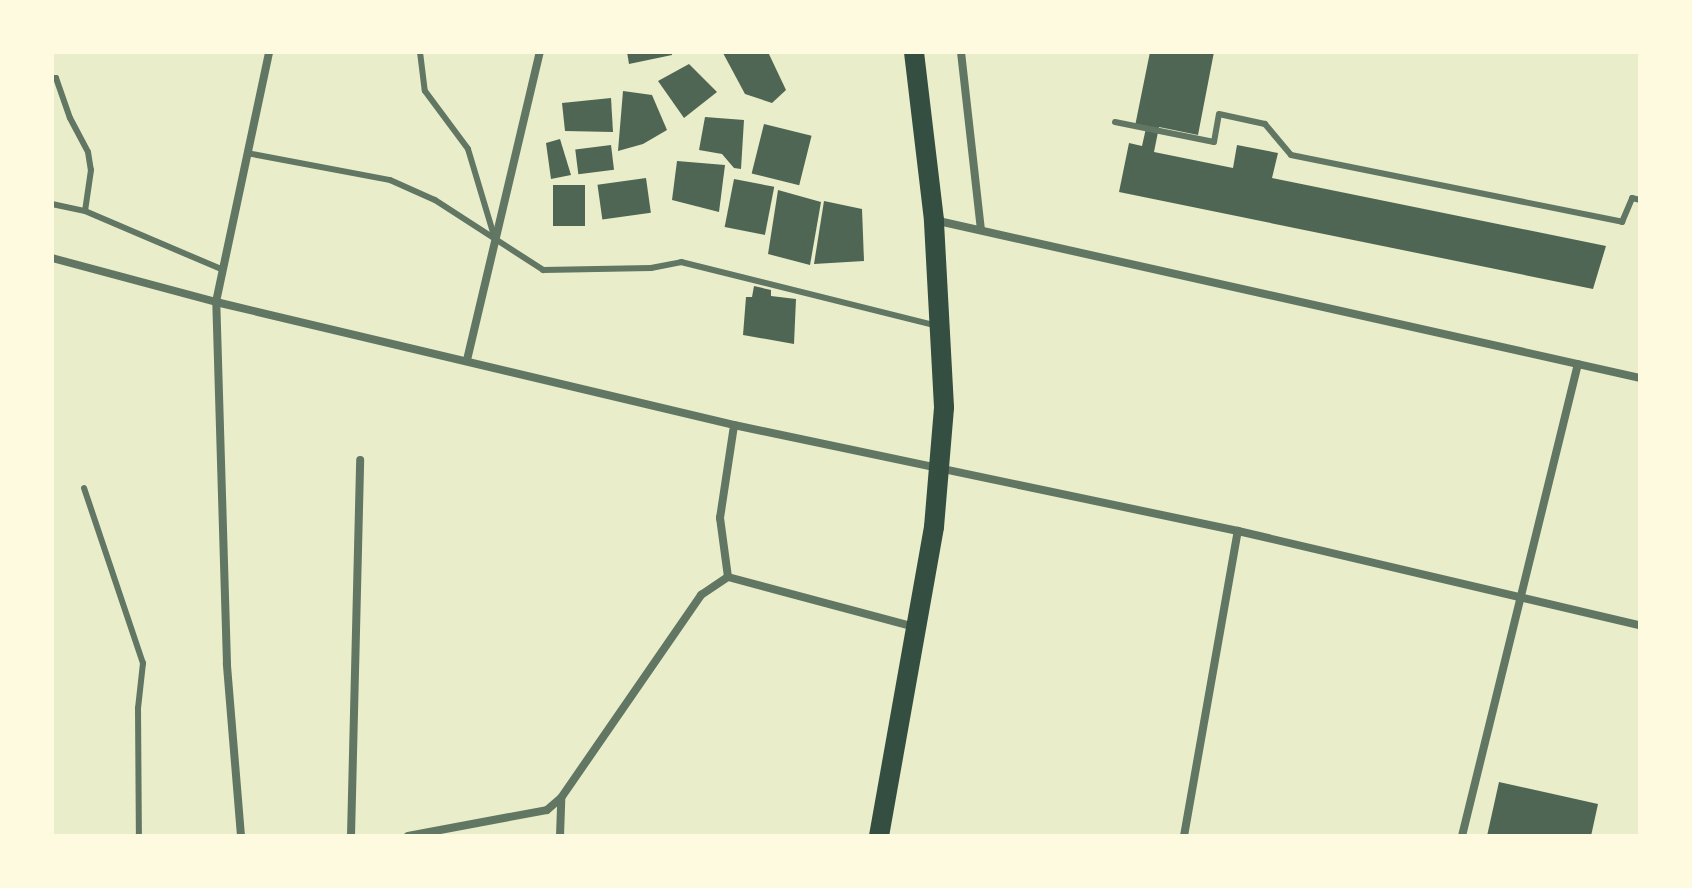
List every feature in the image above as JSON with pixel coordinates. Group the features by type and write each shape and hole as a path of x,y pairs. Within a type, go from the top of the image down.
{"main road":[{"path":"879,836 916,628 940,467 944,407 934,220 914,52"}],"street":[{"path":"241,836 227,664 216,302 269,52"},
{"path":"467,360 540,52"},
{"path":"961,52 981,230"},
{"path":"934,220 1640,378"},
{"path":"52,258 216,302 734,425 1238,531 1640,625"},
{"path":"1462,836 1578,364"},
{"path":"728,577 720,518 734,425"},
{"path":"351,836 360,460"},
{"path":"1184,836 1238,531"},
{"path":"408,836 547,810 582,772 645,672 701,595 728,577 916,628"},
{"path":"560,836 561,798"}],"lane":[{"path":"420,52 425,91 468,149 495,239"},
{"path":"52,78 56,78 70,118 88,152 91,170 85,211"},
{"path":"1115,122 1214,142 1219,114 1265,124 1291,155 1622,222 1632,198 1640,200"},
{"path":"247,153 390,180 435,200 543,270 651,268 681,262 942,327"},
{"path":"52,204 85,211 223,270"},
{"path":"84,488 143,663 138,708 139,836"}],"building":[{"path":"627,52 672,52 672,55 629,64"},
{"path":"768,52 786,90 772,103 745,94 723,53"},
{"path":"1150,52 1214,52 1198,135 1159,127 1154,152 1233,168 1237,145 1278,153 1272,178 1606,246 1593,289 1119,192 1129,143 1142,146 1146,128 1135,126"},
{"path":"689,64 717,92 684,118 658,81"},
{"path":"623,91 652,95 667,130 643,144 618,151"},
{"path":"611,98 613,132 565,131 562,103"},
{"path":"705,117 744,120 741,169 734,168 722,154 699,150"},
{"path":"764,124 812,136 799,185 752,173"},
{"path":"560,139 571,175 551,179 546,143"},
{"path":"611,145 614,170 578,174 575,149"},
{"path":"677,161 725,165 719,212 672,200"},
{"path":"646,178 651,213 602,219 597,185"},
{"path":"734,179 774,187 765,235 725,227"},
{"path":"553,185 585,185 585,226 553,226"},
{"path":"778,190 821,202 810,265 768,254"},
{"path":"824,201 862,209 864,261 814,264"},
{"path":"754,286 771,290 771,296 796,299 794,344 743,335 746,297 752,297"},
{"path":"1499,782 1598,804 1591,836 1487,836"}]}
